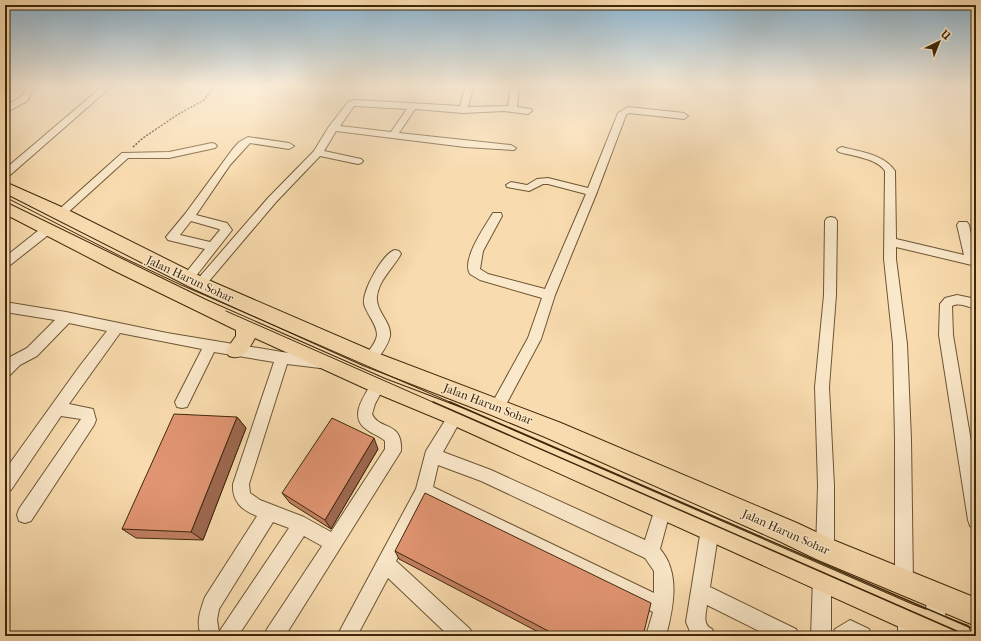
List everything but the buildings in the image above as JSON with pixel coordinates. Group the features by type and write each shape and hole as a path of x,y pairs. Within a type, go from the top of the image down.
{"highway":[{"name":"Jalan Harun Sohar","path":"5,187 121,267 378,385 444,436 657,531 710,528 822,578 907,626 958,636"},
{"name":"Jalan Harun Sohar","path":"5,207 54,221 370,359 497,407 788,532 825,550 976,612"},
{"path":"236,350 245,338 245,325"}],"street":[{"path":"5,174 74,115"},
{"path":"194,281 318,152 342,115"},
{"path":"393,136 407,115"},
{"path":"497,407 534,339 549,295 592,192 622,115"},
{"path":"674,115 684,116"},
{"path":"333,128 393,136 511,148"},
{"path":"213,247 172,237 189,217 225,165 244,143 250,140 289,146"},
{"path":"5,263 54,221 125,155 169,155 212,146"},
{"path":"842,150 877,160 889,167 890,171 889,241 900,344 903,438 904,583"},
{"path":"318,152 358,161"},
{"path":"510,185 529,188 541,181 548,181 592,192"},
{"path":"497,216 476,255 472,268 474,272 484,277 549,295"},
{"path":"189,217 208,221 225,227 225,231 213,247 194,281"},
{"path":"825,550 826,486 822,387 830,295 831,221"},
{"path":"963,225 974,262"},
{"path":"889,241 974,262"},
{"path":"370,359 384,334 371,307 371,293 375,283 395,254"},
{"path":"976,304 951,300 946,304 944,314 946,335 976,520"},
{"path":"5,307 66,317 117,328 282,358 334,364"},
{"path":"5,371 15,361 32,352 66,317"},
{"path":"5,484 117,328"},
{"path":"182,402 211,345"},
{"path":"282,358 241,484 241,493 245,499 269,513 301,525 334,544"},
{"path":"274,636 393,451 394,444 392,438 387,432 372,426 365,415 366,409 378,385"},
{"path":"25,515 89,420 88,414 58,409"},
{"path":"347,636 424,491 444,436 485,475 657,531 658,560 663,569 664,607 656,636"},
{"path":"424,491 664,607"},
{"path":"211,636 208,626 208,615 212,604 269,513"},
{"path":"227,636 301,525"},
{"path":"705,636 701,634 695,622 710,528"},
{"path":"386,564 463,636"},
{"path":"822,578 822,636"},
{"path":"701,592 790,636"},
{"path":"936,596 937,632"},
{"path":"842,636 850,630 862,636"}],"path":[{"path":"125,155 143,138 177,115"}],"tram line":[{"path":"5,197 122,257 179,284 452,403"},
{"path":"226,311 435,403"},
{"path":"433,402 968,636"},
{"path":"450,402 976,630"}]}
